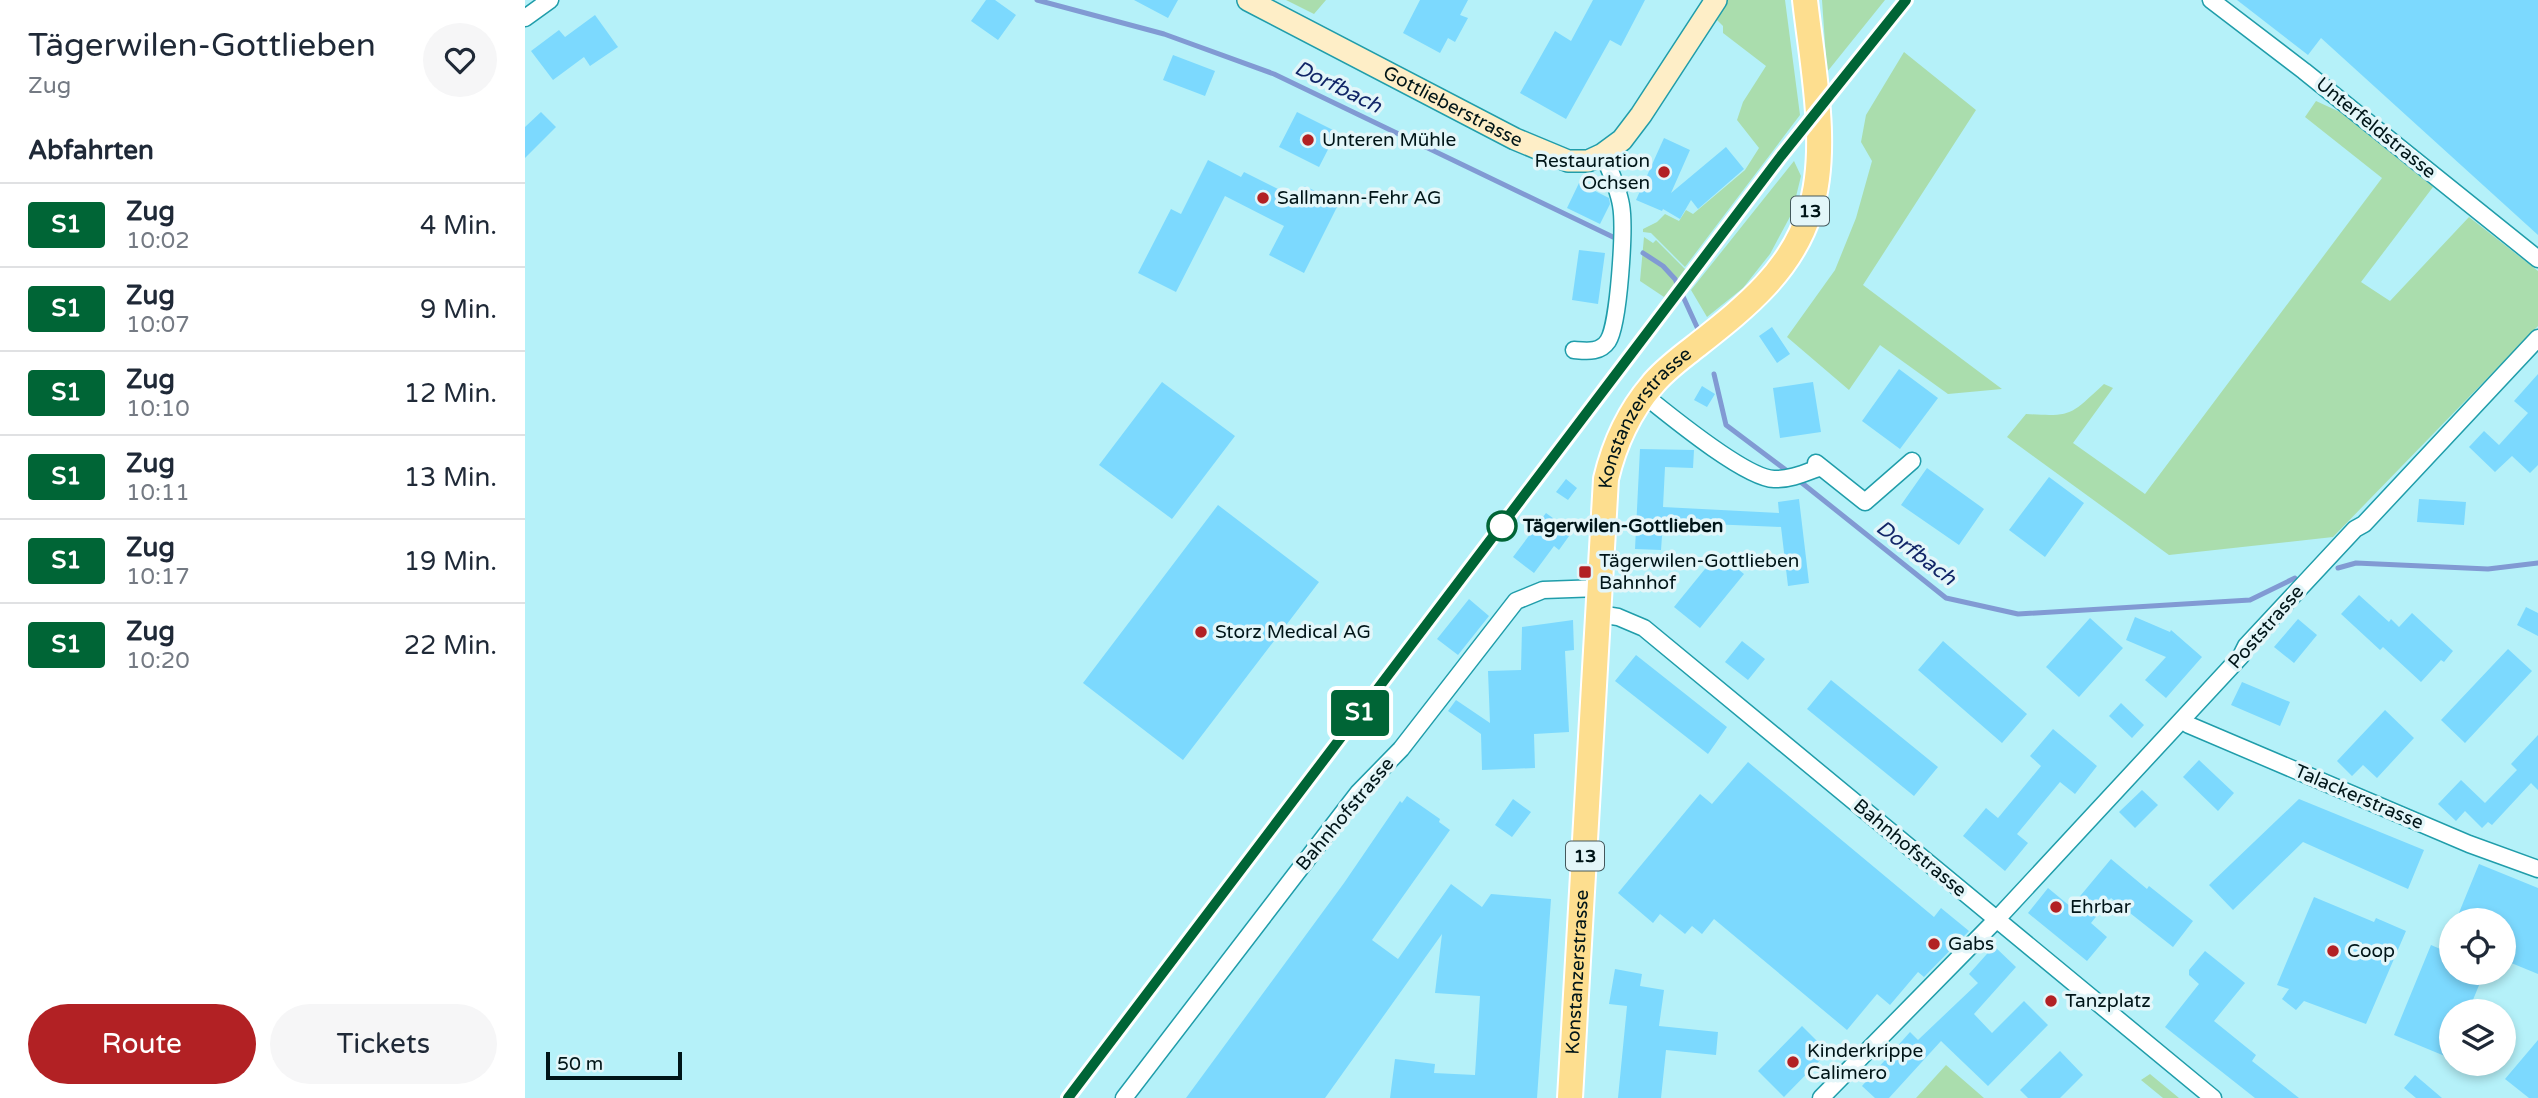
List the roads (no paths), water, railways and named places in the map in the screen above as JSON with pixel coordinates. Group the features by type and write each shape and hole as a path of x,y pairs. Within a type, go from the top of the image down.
{"main road":[{"name":"Konstanzerstrasse","path":"1570,1098 1606,480 1625,425 1644,396 1660,376 1747,306 1787,262 1811,211 1819,155 1805,0"}],"street":[{"path":"525,18 550,0"},
{"name":"Gottlieberstrasse","path":"1248,0 1551,155 1568,161 1588,161 1622,140 1716,0"},
{"name":"Unterfeldstrasse","path":"2211,0 2538,259"},
{"path":"1574,350 1594,351 1608,342 1614,324 1622,230 1621,206 1603,154"},
{"name":"Poststrasse","path":"1821,1098 1997,919 2241,656 2246,646 2304,583 2355,529 2364,524 2538,338"},
{"path":"1644,396 1709,445 1761,477 1786,478 1819,465 1865,502 1912,461"},
{"name":"Bahnhofstrasse","path":"1124,1098 1357,793 1401,749 1516,601 1543,590 1600,588"},
{"name":"Bahnhofstrasse","path":"1599,614 1618,617 1644,628 2213,1098"},
{"name":"Talackerstrasse","path":"2182,720 2469,844 2538,869"}],"waterway":[{"name":"Dorfbach","path":"1037,0 1164,34 1274,74 1613,237"},
{"name":"Dorfbach","path":"1643,253 1663,266 1675,279 1697,327"},
{"name":"Dorfbach","path":"1714,374 1726,425 1790,473"},
{"name":"Dorfbach","path":"1797,479 1946,598 2018,614 2250,600 2295,578"},
{"name":"Dorfbach","path":"2338,568 2356,563 2488,569 2538,563"}],"railway":[{"path":"1068,1098 1797,136 1906,0"}],"train":[{"name":"S1","path":"1068,1098 1781,156 1906,0"}],"place":[{"name":"Unteren Mühle","path":"1308,140"},
{"name":"Restauration Ochsen","path":"1664,172"},
{"name":"Sallmann-Fehr AG","path":"1263,198"},
{"name":"Tägerwilen-Gottlieben","path":"1502,526"},
{"name":"Tägerwilen-Gottlieben Bahnhof","path":"1585,572"},
{"name":"Storz Medical AG","path":"1201,632"},
{"name":"Ehrbar","path":"2056,907"},
{"name":"Gabs","path":"1934,944"},
{"name":"Coop","path":"2333,951"},
{"name":"Tanzplatz","path":"2051,1001"},
{"name":"Kinderkrippe Calimero","path":"1793,1062"}]}
